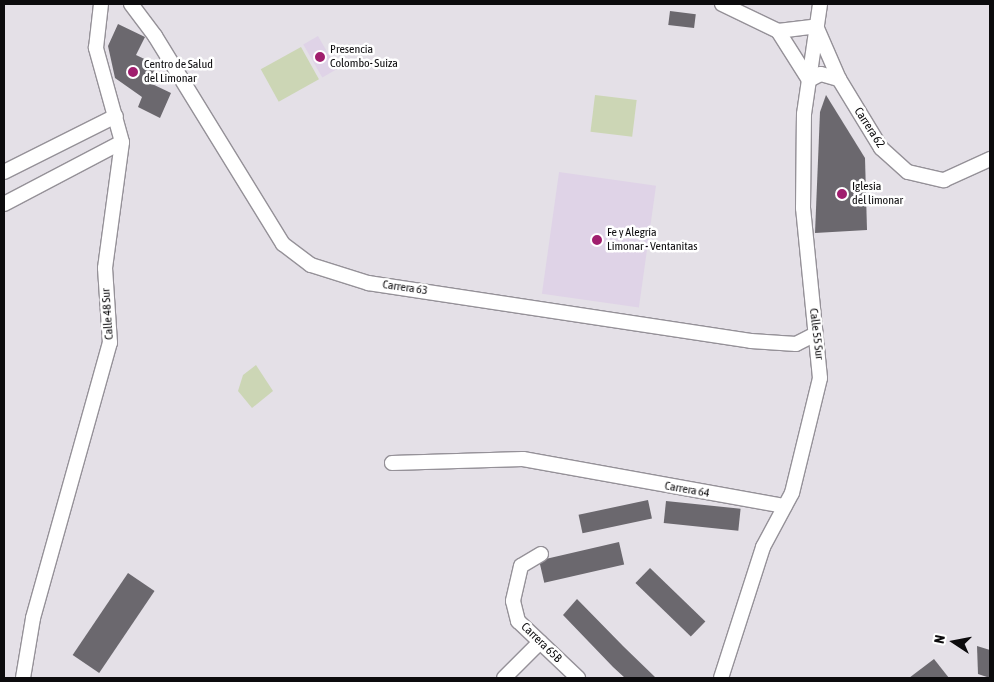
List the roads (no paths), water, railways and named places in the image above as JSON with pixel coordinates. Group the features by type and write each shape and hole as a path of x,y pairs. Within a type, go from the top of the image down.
{"street":[{"name":"Calle 48 Sur","path":"23,678 33,618 109,355 111,327 105,268 122,142 96,48 101,4"},
{"name":"Carrera 63","path":"131,4 155,36 282,244 311,264 368,283 751,341 796,344 816,334"},
{"path":"722,4 778,31 809,80 821,74 838,79"},
{"name":"Calle 55 Sur","path":"722,678 763,547 785,506 801,462 820,378 803,208 809,80 820,4"},
{"path":"778,31 816,26"},
{"name":"Carrera 62","path":"816,26 838,79 881,148 908,172 944,180 990,159"},
{"path":"4,172 116,116"},
{"path":"4,204 122,142"},
{"name":"Carrera 64","path":"392,463 523,459 588,473 785,506"},
{"name":"Carrera 65B","path":"540,554 521,566 513,601 518,621 578,678"},
{"path":"504,678 540,642"}],"place":[{"name":"Presencia Colombo- Suiza","path":"320,57"},
{"name":"Centro de Salud del Limonar","path":"133,72"},
{"name":"Iglesia del limonar","path":"842,194"},
{"name":"Fe y Alegría Limonar - Ventanitas","path":"597,240"}]}
